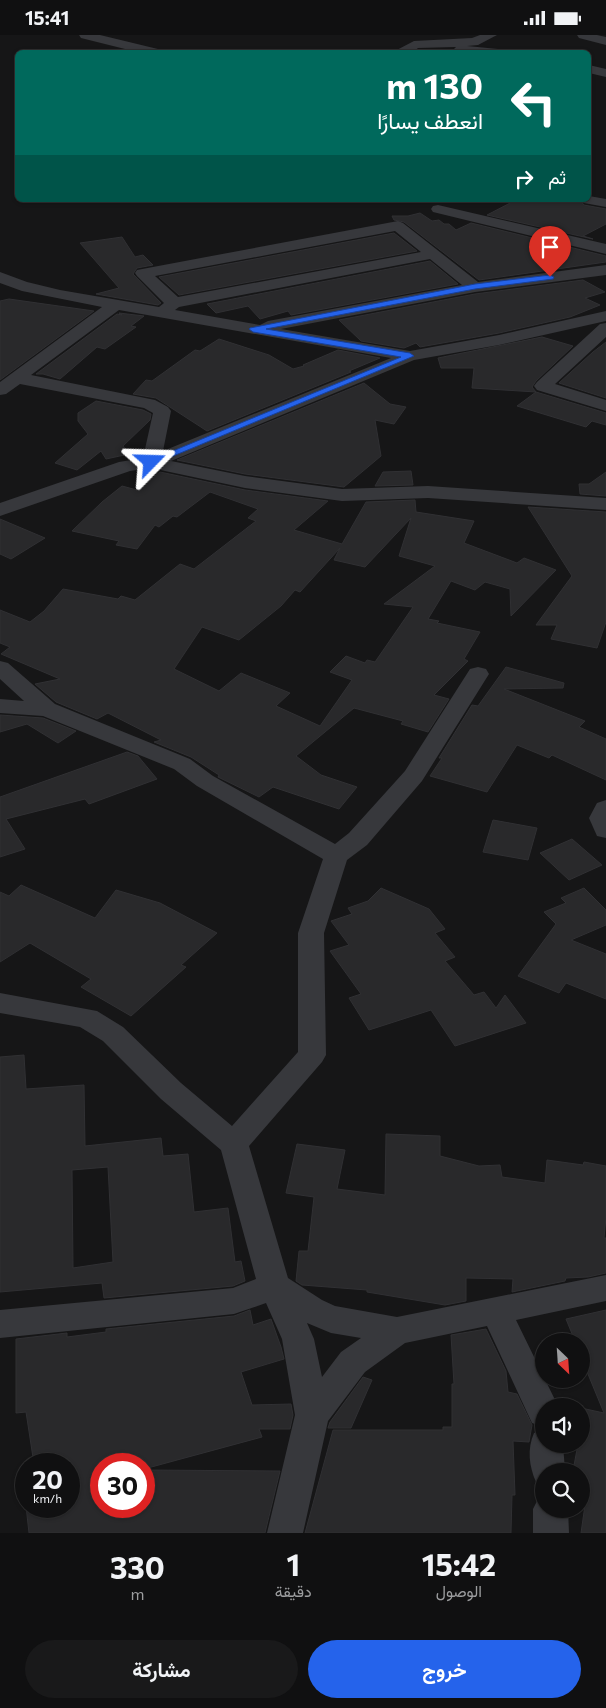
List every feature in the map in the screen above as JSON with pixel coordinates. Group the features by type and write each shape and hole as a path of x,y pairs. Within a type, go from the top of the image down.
{"street":[{"path":"85,35 146,50"},
{"path":"418,40 474,41 491,35"},
{"path":"583,35 606,41"},
{"path":"408,50 411,49 418,40"},
{"path":"418,40 480,50"},
{"path":"591,69 606,73"},
{"path":"591,200 606,203"},
{"path":"438,209 606,249"},
{"path":"168,308 143,273 398,226 475,287"},
{"path":"168,308 434,254"},
{"path":"253,329 475,287 606,270"},
{"path":"0,277 22,286 60,295 116,305 168,308 253,329 410,356"},
{"path":"0,291 22,286"},
{"path":"0,390 116,305"},
{"path":"0,510 126,466 151,462 410,356 499,340 606,316"},
{"path":"606,328 543,386 606,406"},
{"path":"17,378 149,404 162,411 151,462"},
{"path":"151,462 245,483 342,495 428,492 606,504"},
{"path":"0,668 47,709"},
{"path":"234,1143 312,1055 311,933 336,856 358,839 414,776 478,674"},
{"path":"0,706 47,709 182,764 205,781 336,856"},
{"path":"606,808 602,818 606,830"},
{"path":"0,1003 87,1018 113,1034 171,1091 234,1143 274,1286 298,1339 312,1415 285,1533"},
{"path":"0,1324 234,1301 274,1286"},
{"path":"274,1286 311,1310 331,1319 397,1331 606,1288"},
{"path":"495,1310 537,1398"},
{"path":"312,1415 353,1362 397,1331"},
{"path":"551,1518 551,1533"}],"building":[{"path":"512,202 582,202 584,205 606,209 606,224 583,236 593,239 487,215"},
{"path":"420,213 432,221 439,220 444,224 449,224 456,230 471,223 606,256 606,262 479,280 404,222 394,220 392,216 408,216"},
{"path":"394,233 417,251 179,295 159,277"},
{"path":"122,237 135,257 143,255 153,265 137,268 133,274 161,303 158,305 96,294 119,288 80,243"},
{"path":"430,261 458,284 291,315 288,311 260,319 248,306 216,313 207,304"},
{"path":"583,280 605,292 585,298 600,305 570,317 499,333 420,347 416,343 404,348 361,341 339,320 475,294"},
{"path":"9,299 94,311 0,380 0,301"},
{"path":"119,313 144,316 131,326 136,327 105,349 97,347 60,379 36,374 117,314 122,315"},
{"path":"542,337 573,346 536,381 532,387 536,392 472,388 474,368 441,368 438,358"},
{"path":"219,339 269,355 293,369 304,366 338,350 380,358 349,371 351,372 207,431 156,398 133,394 146,380 152,381 195,350 200,351"},
{"path":"606,342 606,398 559,383 593,352"},
{"path":"364,383 390,404 406,407 394,424 375,420 381,456 344,487 245,474 177,460"},
{"path":"536,392 606,413 606,425 592,421 586,427 517,406"},
{"path":"96,401 143,410 151,414 150,420 123,446 129,454 106,459 101,451 77,470 55,463 88,434 78,421 78,413"},
{"path":"411,471 413,485 375,486 383,472"},
{"path":"160,472 245,490 328,501 294,530 342,544 366,502 415,500 416,512 474,521 464,543 517,563 524,558 556,570 511,616 510,589 485,582 475,590 451,581 428,619 439,621 437,623 480,632 464,659 468,661 434,695 449,699 428,732 401,724 403,721 354,708 296,756 321,775 357,787 339,809 273,787 259,797 218,777 219,775 191,757 154,742 161,740 108,713 97,719 56,702 35,684 60,679 1,654 10,647 0,643 0,610 30,622 44,611 63,589 118,599 121,596 135,600 180,564 194,569 256,521 248,518 258,509 210,492 177,517 173,516 159,527 155,525 137,549 116,545 119,541 72,531 122,486 137,490","holes":["411,518 399,556 435,566 384,604 413,607 375,662 367,660 365,663 346,656 330,672 352,680 320,726 276,706 290,693 241,673 219,691 174,669 202,627 239,640 281,606 295,590 300,592 340,548 334,560 365,567"]},
{"path":"606,472 606,496 580,494 579,484 589,484"},
{"path":"528,507 606,512 606,622 597,648 551,639 557,625 536,625 572,576"},
{"path":"0,519 45,538 11,559 0,554"},
{"path":"506,667 564,683 563,688 504,689 585,721 579,727 606,739 606,780 552,755 549,758 517,745 487,792 430,776 472,705 478,706"},
{"path":"0,715 43,718 76,731 58,743 27,724 0,732"},
{"path":"127,752 138,756 157,779 89,804 85,799 6,819 25,849 0,857 0,797"},
{"path":"493,820 537,828 528,860 483,852"},
{"path":"572,839 602,865 569,880 540,853"},
{"path":"21,885 95,918 116,890 160,903 217,933 181,965 186,967 131,1016 81,987 91,979 30,943 0,962 0,892 9,896"},
{"path":"381,888 429,909 445,929 435,933 455,957 445,961 474,995 484,992 496,1008 505,995 526,1023 455,1046 431,1010 369,1030 349,998 361,994 330,951 349,945 331,921 352,914 348,908 368,901"},
{"path":"584,888 606,910 606,925 571,940 606,954 606,999 566,983 559,993 518,976 556,924 544,912 566,903 561,898"},
{"path":"24,1055 26,1089 84,1085 85,1146 161,1138 163,1156 188,1154 194,1212 228,1208 235,1262 241,1261 245,1281 233,1286 104,1298 102,1283 0,1292 0,1057","holes":["108,1167 113,1262 73,1268 72,1170"]},
{"path":"386,1134 440,1136 440,1156 479,1166 500,1165 502,1177 545,1183 547,1160 583,1165 584,1162 606,1166 604,1238 606,1238 606,1273 588,1277 566,1278 565,1281 512,1292 513,1279 466,1278 466,1301 445,1305 367,1292 367,1290 302,1285 296,1281 299,1251 308,1251 314,1197 286,1193 297,1144 345,1150 337,1189 385,1195"},
{"path":"250,1310 253,1325 271,1319 284,1359 241,1372 252,1405 291,1404 293,1415 290,1429 259,1429 262,1437 155,1466 155,1453 90,1453 90,1518 155,1518 155,1470 280,1471 265,1533 29,1533 27,1518 80,1518 80,1453 32,1453 26,1412 16,1413 16,1339 67,1333 67,1337 106,1332 106,1329 234,1316"},
{"path":"606,1310 606,1533 581,1533 583,1518 590,1518 590,1463 574,1463 576,1453 590,1453 590,1410 604,1413 590,1379 590,1333 572,1333 566,1319"},
{"path":"486,1329 506,1371 508,1392 517,1394 532,1425 529,1442 513,1441 515,1495 512,1495 511,1533 305,1533 333,1430 443,1430 443,1427 452,1427 452,1384 454,1384 451,1335"},
{"path":"363,1377 372,1380 351,1428 328,1428 330,1422"}],"route":[{"path":"151,462 410,356 253,329 475,287 550,277"}]}
